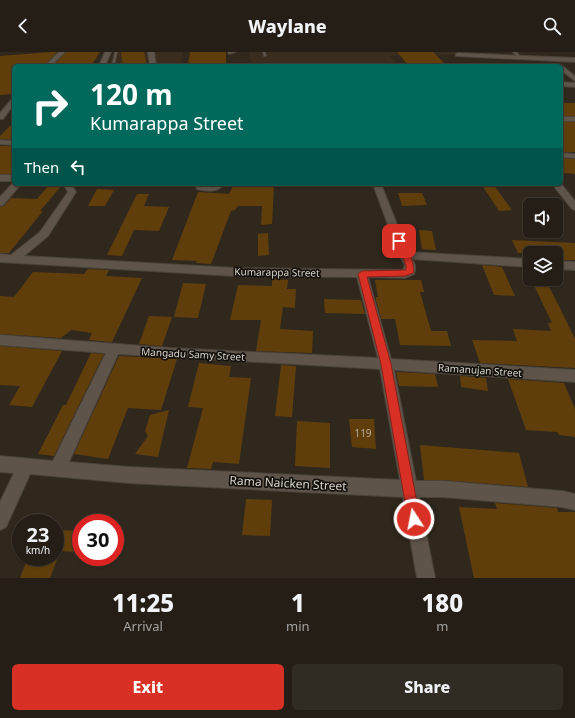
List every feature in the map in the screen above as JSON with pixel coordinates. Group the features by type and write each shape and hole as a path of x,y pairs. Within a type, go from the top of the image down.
{"street":[{"path":"50,64 62,52"},
{"path":"103,64 108,52"},
{"path":"151,52 153,64"},
{"path":"457,53 575,60"},
{"path":"457,53 467,62"},
{"path":"551,59 557,64"},
{"path":"563,69 575,79"},
{"path":"563,84 575,85"},
{"path":"0,117 12,102"},
{"path":"563,119 575,119"},
{"path":"0,142 12,143"},
{"path":"563,155 575,156"},
{"path":"0,178 12,178"},
{"path":"0,203 15,186"},
{"path":"13,259 44,234 72,192 68,186"},
{"path":"200,186 214,188 218,186"},
{"path":"378,186 404,255 523,263"},
{"path":"558,186 573,202"},
{"name":"Kumarappa Street","path":"0,258 236,272 405,274 410,271 410,265 404,255"},
{"path":"563,265 575,266"},
{"path":"362,274 386,364 408,489 426,578"},
{"name":"Mangadu Samy Street","path":"0,340 170,353 386,364"},
{"path":"58,468 114,349"},
{"name":"Ramanujan Street","path":"386,364 575,376"},
{"name":"Rama Naicken Street","path":"0,464 129,474 408,489 443,489 562,499 575,502"},
{"path":"0,521 26,466"}],"lane":[{"path":"113,64 116,52"},
{"path":"229,52 235,52"},
{"path":"514,52 520,57"}],"shaded area":[{"path":"114,52 183,52 181,64 109,64"},
{"path":"249,52 455,52 458,55 390,56 396,64 252,64"}],"building":[{"path":"57,52 46,64 12,64 12,94 0,95 0,56"},
{"path":"66,52 100,52 92,64 55,64"},
{"path":"121,52 144,52 147,64 123,64"},
{"path":"190,52 226,52 226,64 188,64"},
{"path":"397,52 433,52 445,64 407,64"},
{"path":"563,103 575,103 575,116 563,116"},
{"path":"563,122 575,122 575,152 563,152"},
{"path":"12,124 12,140 0,139 0,136"},
{"path":"0,146 12,146 12,174 0,174"},
{"path":"563,158 575,159 575,174 564,173"},
{"path":"48,186 61,186 40,211 43,211 9,253 0,253 0,207 4,206 11,198 37,199"},
{"path":"233,186 274,186 272,224 261,225 262,206 238,206 235,210 231,211 211,264 196,263 197,261 172,260 198,192 229,194"},
{"path":"483,186 494,186 512,210 499,211"},
{"path":"97,189 114,190 105,206 88,206"},
{"path":"398,193 422,193 427,205 402,206"},
{"path":"137,194 149,194 144,206 169,207 159,231 134,230 122,256 107,255"},
{"path":"419,230 432,231 436,250 422,249"},
{"path":"268,233 269,255 258,256 258,234"},
{"path":"512,240 575,243 575,260 563,260 563,246 523,246 523,253 518,253"},
{"path":"482,265 502,267 515,296 494,295"},
{"path":"88,269 109,270 106,276 142,278 112,342 89,340 92,333 71,330 61,338 0,334 0,296 14,297 33,272 84,274"},
{"path":"272,279 288,280 287,289 296,289 295,308 283,307 280,329 313,331 312,353 256,351 261,320 230,320 238,285 272,286"},
{"path":"375,280 421,280 424,292 420,292 431,331 447,331 451,346 400,345 395,319 381,319 376,300 376,297 378,297"},
{"path":"183,283 206,284 198,318 174,317"},
{"path":"534,286 549,286 559,306 575,339 575,368 480,363 472,340 517,341 513,329 551,331 548,323 552,323"},
{"path":"324,299 361,300 365,314 325,313"},
{"path":"149,316 172,317 162,346 139,344"},
{"path":"0,346 62,351 32,407 9,405 20,386 0,385"},
{"path":"91,353 104,354 54,456 38,454 63,405 66,405"},
{"path":"119,356 177,359 161,410 128,408 108,459 74,454"},
{"path":"199,363 231,366 229,377 251,378 239,464 213,462 211,469 187,468 203,408 188,407"},
{"path":"281,365 296,366 292,417 275,416"},
{"path":"396,372 435,374 438,387 399,386"},
{"path":"460,376 486,378 488,391 461,387"},
{"path":"508,379 564,383 575,409 575,437 559,435 557,432 526,430"},
{"path":"169,410 158,457 135,454 148,436 145,431 150,415"},
{"path":"349,419 374,419 376,449 352,447"},
{"path":"297,421 330,423 330,468 295,466"},
{"path":"420,445 519,453 528,487 443,480 424,480"},
{"path":"246,499 272,500 270,536 242,535"},
{"path":"495,503 557,508 558,512 575,512 575,578 474,578 459,507 497,509"},
{"path":"64,530 72,531 72,552 64,551"},
{"path":"25,566 55,566 50,578 20,578"}],"route":[{"path":"399,241 404,255 410,265 410,271 405,274 362,274 386,364 414,519"}]}
